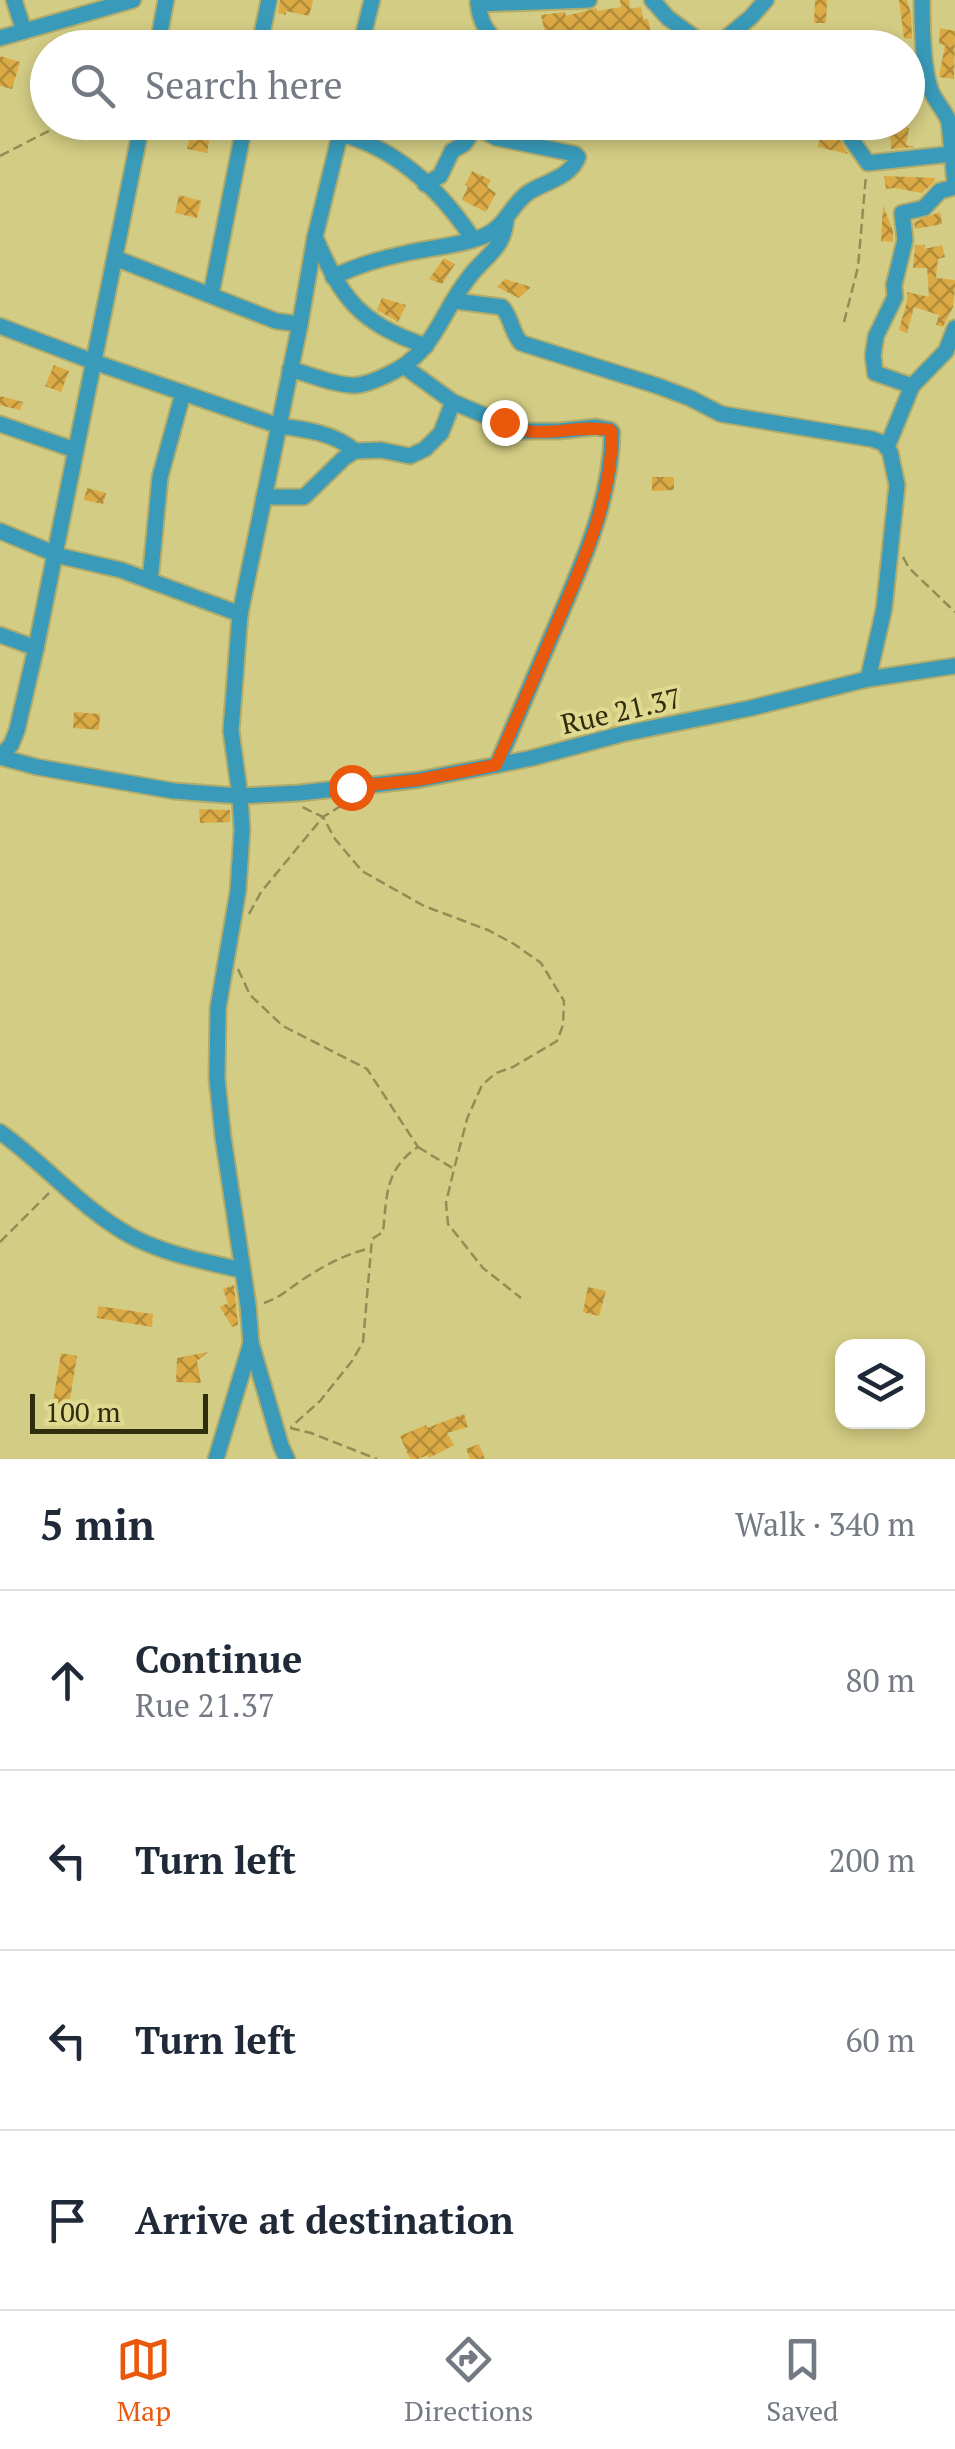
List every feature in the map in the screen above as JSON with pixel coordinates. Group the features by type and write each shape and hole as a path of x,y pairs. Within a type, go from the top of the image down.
{"street":[{"path":"14,0 24,31"},
{"path":"0,38 133,0"},
{"path":"160,30 166,0"},
{"path":"263,30 269,0"},
{"path":"364,30 372,0"},
{"path":"486,30 478,2 589,0"},
{"path":"652,0 685,30"},
{"path":"734,30 766,0"},
{"path":"922,0 924,30"},
{"path":"912,386 881,377 873,366 876,336 894,297 904,246 902,213 924,208 940,191 955,185 950,154 952,120 934,96 927,76 925,46"},
{"path":"0,756 18,730 138,140"},
{"path":"210,294 240,140"},
{"path":"284,1452 250,1343 217,1079 218,1008 238,891 242,830 231,730 240,614 300,324 314,237 339,140"},
{"path":"365,140 402,161 449,206 474,238"},
{"path":"425,184 440,176 452,151 467,140"},
{"path":"332,277 354,267 494,230 522,198 575,166 578,157 507,140"},
{"path":"852,140 868,163 950,154"},
{"path":"290,369 356,386 406,367 426,346 470,275 494,253 506,232 506,219"},
{"path":"314,237 344,294 375,323 426,346"},
{"path":"115,258 276,321 300,324"},
{"path":"455,301 502,307 522,343 658,386 721,414 872,439 887,447 897,485 884,609 868,679"},
{"path":"0,326 278,426 321,434 356,450"},
{"path":"887,447 912,386 946,350 955,328"},
{"path":"406,367 453,402 520,431 596,427 610,430 613,436 600,514 584,560 496,765"},
{"path":"150,581 160,477 183,393"},
{"path":"264,497 304,497 356,450 410,456 425,449 441,434 453,402"},
{"path":"0,424 74,450"},
{"path":"0,530 54,553 121,570 240,614"},
{"path":"0,635 36,648"},
{"name":"Rue 21.37","path":"0,756 37,768 158,788 240,796 277,794 418,780 532,758 868,679 955,666"},
{"path":"0,1132 97,1214 127,1234 179,1256 242,1270"},
{"path":"216,1459 250,1343"}],"path":[{"path":"0,156 31,140"},
{"path":"844,322 858,267 868,163"},
{"path":"892,538 910,568 955,612"},
{"path":"277,794 322,818 362,871 424,906 488,930 541,963 564,1001 563,1026 557,1041 496,1073 482,1085 467,1119 446,1203 448,1224 483,1268 521,1298"},
{"path":"245,921 261,892 322,818 364,798"},
{"path":"238,968 250,995 283,1026 368,1069 418,1147 454,1169"},
{"path":"284,1452 290,1428 320,1401 363,1342 372,1239 383,1232 392,1174 404,1156 418,1147"},
{"path":"0,1242 60,1182"},
{"path":"248,1306 268,1302 346,1254 371,1248"},
{"path":"290,1428 377,1459"}],"building":[{"path":"280,0 313,0 309,16 278,13"},
{"path":"620,0 629,0 630,9 641,7 650,30 544,30 541,15 565,12 566,16 621,7"},
{"path":"815,0 827,0 826,23 814,23"},
{"path":"899,0 907,0 912,30 903,30"},
{"path":"940,28 955,31 954,79 939,77 945,45 939,44"},
{"path":"0,56 20,62 12,89 0,86"},
{"path":"189,140 209,140 207,153 187,149"},
{"path":"819,140 840,140 848,154 818,147"},
{"path":"891,140 907,140 906,145 915,147 891,149"},
{"path":"472,171 491,180 487,187 496,193 486,212 462,200"},
{"path":"884,176 935,181 922,193 886,189"},
{"path":"179,195 201,201 197,218 175,213"},
{"path":"883,205 893,231 893,242 881,241"},
{"path":"940,212 942,224 915,229 914,222"},
{"path":"915,245 925,245 924,249 942,245 945,257 938,259 936,278 955,280 953,307 943,327 936,325 939,315 914,307 907,333 899,330 907,292 929,297 927,268 913,268"},
{"path":"444,258 455,264 442,284 429,279"},
{"path":"505,279 531,287 519,298 497,287"},
{"path":"382,298 406,305 398,322 377,310"},
{"path":"54,365 69,371 61,392 45,386"},
{"path":"0,396 23,402 20,410 0,405"},
{"path":"652,477 674,477 674,490 652,491"},
{"path":"87,488 106,493 103,504 84,500"},
{"path":"74,712 100,714 99,730 73,728"},
{"path":"199,809 230,810 230,822 200,823"},
{"path":"234,1285 238,1325 232,1327 220,1307 228,1303 223,1289"},
{"path":"588,1287 606,1291 599,1316 583,1312"},
{"path":"98,1306 153,1314 152,1327 97,1318"},
{"path":"208,1352 197,1361 201,1383 176,1382 177,1358"},
{"path":"61,1353 77,1356 68,1411 52,1408"},
{"path":"464,1414 468,1427 447,1433 454,1445 429,1458 428,1455 410,1459 400,1436"},
{"path":"479,1444 485,1459 470,1459 466,1449"}],"route":[{"path":"351,787 418,780 496,765 584,560 600,514 612,432 596,427 520,431 504,422"}]}
